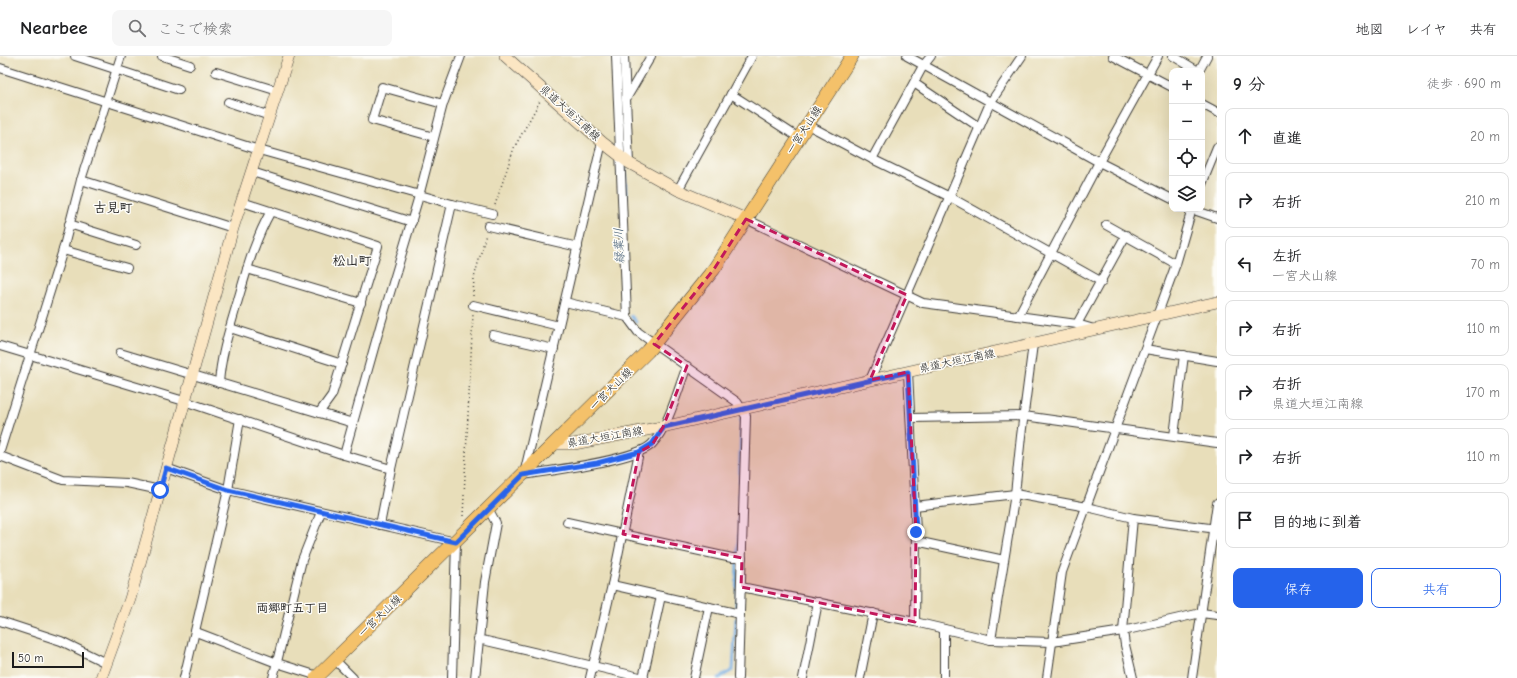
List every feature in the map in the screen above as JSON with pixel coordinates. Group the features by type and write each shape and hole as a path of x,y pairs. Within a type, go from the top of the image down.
{"main road":[{"path":"101,678 130,599 233,228 289,56"},
{"name":"県道大垣江南線","path":"505,56 602,142 625,160 678,190 746,219"},
{"name":"一宮犬山線","path":"317,677 556,444 654,344 714,269 852,56"},
{"name":"県道大垣江南線","path":"556,444 574,444 664,427 1217,302"}],"street":[{"path":"75,56 179,90"},
{"path":"0,451 62,250 81,180 121,56"},
{"path":"162,56 190,66"},
{"path":"344,455 412,222 443,104 460,56"},
{"path":"622,96 651,56"},
{"path":"678,190 752,56"},
{"path":"907,56 1099,162 1169,197"},
{"path":"872,159 923,66 931,56"},
{"path":"870,380 990,103 1022,56"},
{"path":"1112,56 1169,85"},
{"path":"1018,316 1099,162 1158,56"},
{"path":"1173,56 1193,68"},
{"path":"1200,68 1207,56"},
{"path":"620,59 625,160 627,317 638,332 737,402 746,416 747,427 738,678"},
{"path":"0,68 107,100 259,150 419,196 492,214"},
{"path":"216,72 278,91"},
{"path":"914,83 979,127"},
{"path":"434,137 372,120 382,87 443,104"},
{"path":"731,94 799,138"},
{"path":"228,102 270,116"},
{"path":"1205,106 1217,112"},
{"path":"808,125 872,159 950,197 1102,282"},
{"path":"602,142 524,474 597,463 639,452 652,444 664,427 687,366"},
{"path":"1205,177 1217,147"},
{"path":"252,172 412,222"},
{"path":"81,180 233,228"},
{"path":"242,202 378,246 332,395 319,413"},
{"path":"380,525 391,469 452,204"},
{"path":"219,383 221,360 247,269 260,230 271,211"},
{"path":"1047,678 1062,572 1176,264 1190,212"},
{"path":"1200,212 1217,218"},
{"path":"746,219 923,303 1077,324 1094,330"},
{"path":"69,224 136,245"},
{"path":"1106,225 1176,264"},
{"path":"488,226 578,247"},
{"path":"1077,324 1102,282 1126,235"},
{"path":"62,250 127,268"},
{"path":"247,269 361,303"},
{"path":"565,302 627,317"},
{"path":"473,305 559,326"},
{"path":"230,328 342,364"},
{"path":"493,335 554,348"},
{"path":"991,640 1015,494 1033,344"},
{"path":"0,346 184,401 344,455 391,469"},
{"path":"1145,350 1217,361"},
{"path":"120,352 353,423"},
{"path":"1174,436 1184,355"},
{"path":"908,372 916,541 915,622"},
{"path":"911,418 1024,416 1217,443"},
{"path":"184,678 196,632 228,490 240,419"},
{"path":"590,678 612,585 639,452"},
{"path":"0,456 63,480 127,483 160,490"},
{"path":"166,468 228,490 456,542 452,678"},
{"path":"915,506 1015,494 1087,507 1133,518 1215,529"},
{"path":"1192,678 1215,529 1217,503"},
{"path":"475,678 485,582 496,523 489,510"},
{"path":"273,678 302,560 321,512"},
{"path":"1133,518 1123,631 1133,678"},
{"path":"567,522 732,558 742,558"},
{"path":"916,541 1004,560"},
{"path":"612,585 740,614"},
{"path":"741,587 874,613 991,640 1052,642 1123,631 1201,613 1217,615"},
{"path":"478,639 643,678 661,596"},
{"path":"803,678 818,602"},
{"path":"694,678 709,607"},
{"path":"860,678 874,613"},
{"path":"0,621 61,641 106,664"},
{"path":"944,629 944,678"},
{"path":"196,632 317,677"},
{"path":"335,660 353,678"}],"highlighted area":[{"path":"746,219 907,295 870,380 908,372 916,532 915,622 741,587 742,558 623,534 639,452 652,445 663,427 687,366 654,344 714,269"}],"waterway":[{"name":"縁葉川","path":"625,167 626,199"},
{"name":"縁葉川","path":"631,316 636,322"},
{"name":"縁葉川","path":"738,554 741,418"},
{"name":"縁葉川","path":"736,611 737,564"},
{"name":"縁葉川","path":"719,678 733,670 736,619"}],"district":[{"name":"古見町","path":"113,207"},
{"name":"松山町","path":"352,260"},
{"name":"両郷町五丁目","path":"292,608"}],"route":[{"path":"160,490 166,468 228,490 456,542 523,475 597,463 639,452 652,444 664,427 908,372 916,532"}]}
